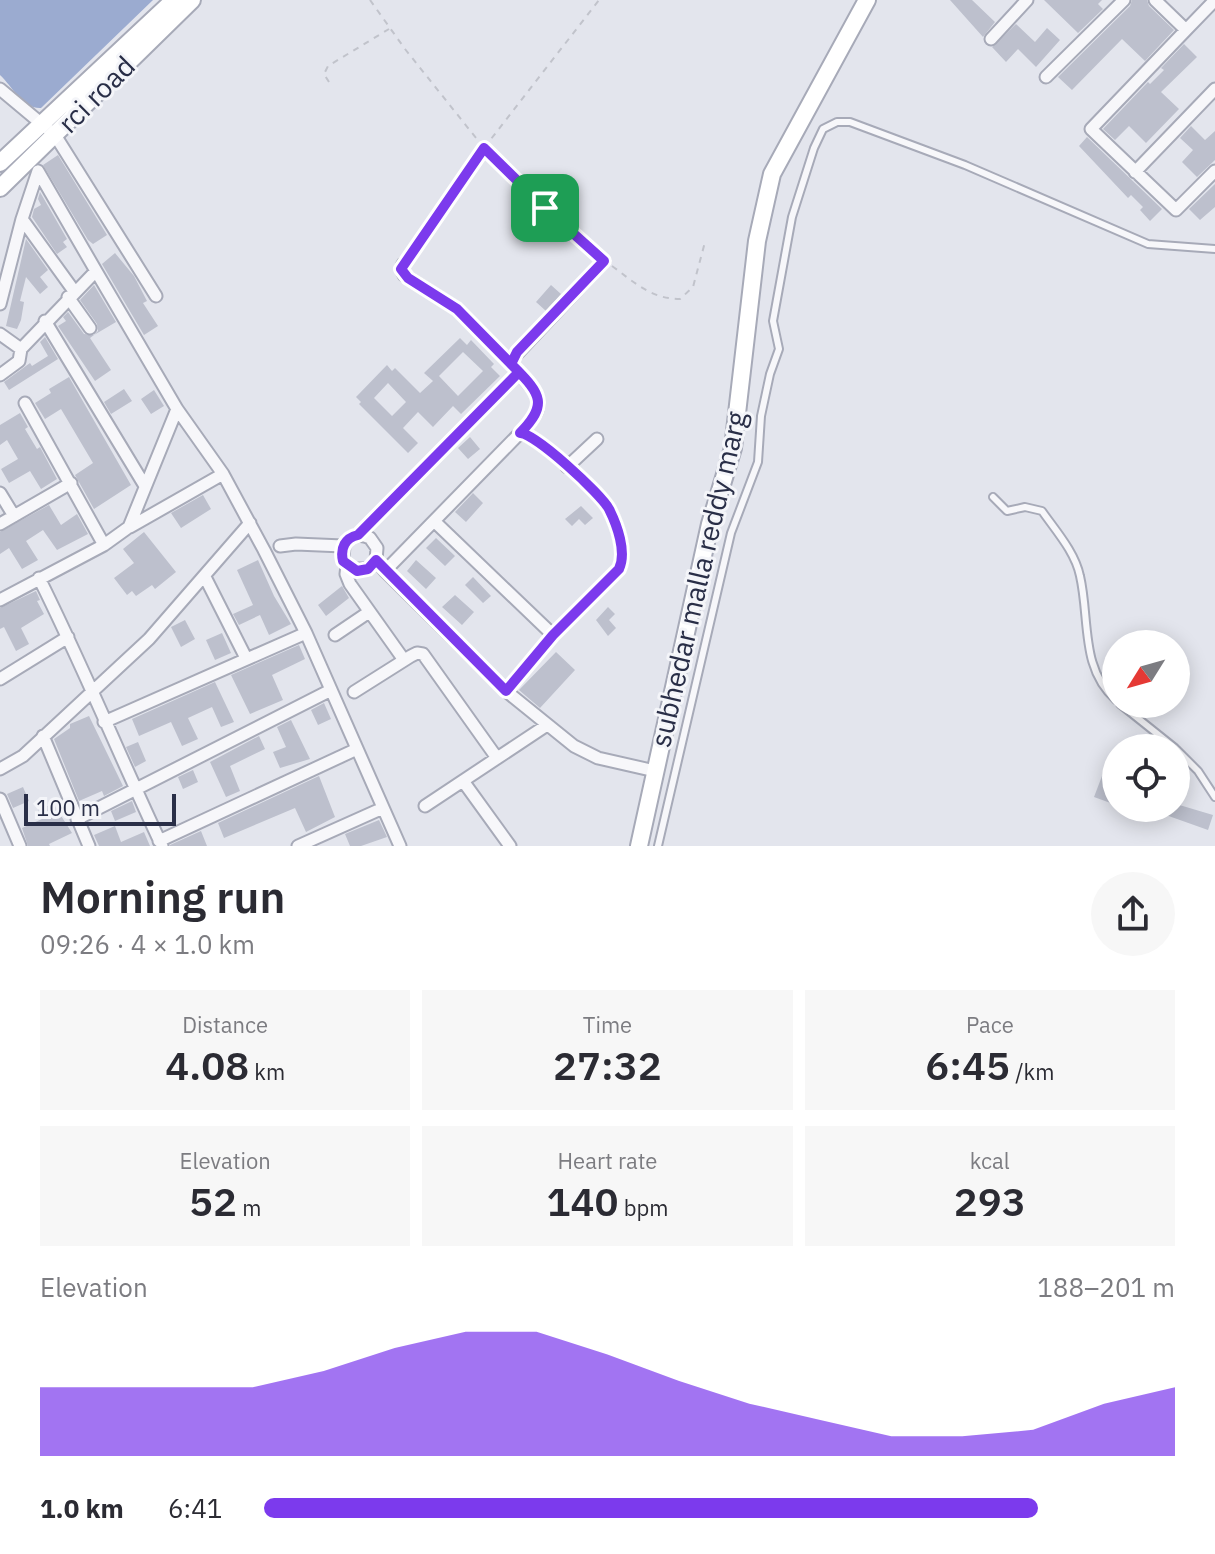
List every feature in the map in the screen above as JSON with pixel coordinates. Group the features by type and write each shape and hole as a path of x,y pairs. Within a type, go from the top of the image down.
{"main road":[{"name":"rci road","path":"0,163 174,0"},
{"name":"rci road","path":"0,188 192,0"},
{"name":"subhedar malla reddy marg","path":"639,846 710,524 733,448 757,241 772,174 867,0"}],"street":[{"path":"991,39 1027,0"},
{"path":"1046,77 1124,0"},
{"path":"1155,0 1186,30"},
{"path":"1215,0 1091,129 1176,210 1215,171"},
{"path":"0,89 55,135 156,296"},
{"path":"1135,172 1215,89"},
{"path":"3,292 38,171 177,409 223,474 250,523 306,633 400,846"},
{"path":"22,219 90,328"},
{"path":"515,368 517,352 604,261"},
{"path":"385,571 534,420 539,403 537,392 515,368 457,309 404,275 401,269 403,264"},
{"path":"0,375 19,361 21,349 96,271"},
{"path":"45,321 145,486"},
{"path":"0,334 21,349"},
{"path":"25,403 104,545"},
{"path":"129,527 177,409"},
{"path":"506,691 553,635 619,569 623,561 622,546 608,507 555,454 527,433 520,433"},
{"path":"567,467 597,439"},
{"path":"0,600 104,545 129,527 223,474"},
{"path":"0,524 71,483"},
{"path":"0,493 14,516"},
{"path":"434,521 553,635"},
{"path":"0,769 23,756 149,639 250,523"},
{"path":"347,565 362,571 373,566 378,554 375,542 364,535 347,540 342,555 347,565 347,579 404,660"},
{"path":"280,546 343,546"},
{"path":"376,560 506,691 574,746 598,758 655,771"},
{"path":"205,577 246,658"},
{"path":"39,578 160,844 357,749"},
{"path":"335,635 369,612"},
{"path":"104,722 306,633"},
{"path":"0,679 68,637"},
{"path":"354,692 404,660 417,653 423,654 497,758"},
{"path":"77,819 331,690"},
{"path":"425,806 547,725"},
{"path":"43,736 89,846"},
{"path":"463,781 510,846"},
{"path":"0,799 18,845"},
{"path":"298,846 383,808"}],"lane":[{"path":"658,846 731,533 758,462 761,416 779,349 773,321 792,217 823,129 837,122 850,122 965,165 1148,244 1215,249"},
{"path":"358,535 515,368"},
{"path":"993,497 1007,511 1025,507 1042,511 1068,548 1080,574 1093,669 1102,686"},
{"path":"1137,718 1157,734"},
{"path":"1190,763 1215,797"}],"path":[{"path":"370,0 484,148 604,261 643,290 656,297 680,299 693,287 705,242"},
{"path":"403,264 484,148 599,0"},
{"path":"329,82 324,74 328,66 390,29"}],"water":[{"path":"0,0 153,0 41,108 23,101 0,75"}],"building":[{"path":"950,0 972,0 995,22 983,37"},
{"path":"1044,0 1102,0 1098,4 1103,9 1078,33"},
{"path":"1132,0 1147,0 1149,6 1174,30 1145,61 1122,39 1072,90 1058,77 1130,6"},
{"path":"1016,24 1035,42 1047,28 1060,40 1036,67 1018,49 1006,62 992,47"},
{"path":"1184,44 1197,57 1161,92 1179,109 1146,143 1129,126 1115,140 1103,129 1148,82 1150,84 1164,70 1161,68"},
{"path":"1191,126 1205,140 1215,131 1215,160 1197,177 1182,162 1193,150 1180,138"},
{"path":"1087,137 1162,209 1150,221 1140,210 1143,207 1131,195 1128,198 1079,146"},
{"path":"58,155 107,235 93,244 43,165"},
{"path":"1215,184 1215,207 1200,220 1189,209"},
{"path":"40,192 67,239 63,242 67,247 57,254 32,217 34,209 41,205 38,199"},
{"path":"26,239 48,270 40,277 48,287 40,294 26,277 20,301 24,302 21,320 17,329 6,326"},
{"path":"115,253 134,276 147,301 143,303 158,326 144,335 102,264"},
{"path":"94,285 116,322 94,335 98,331 97,324 80,300"},
{"path":"551,285 561,294 546,311 536,302"},
{"path":"68,312 84,334 94,335 90,338 111,370 95,381 58,326 66,321 63,317"},
{"path":"45,337 58,359 9,390 4,382 30,363 32,366 48,356 40,342"},
{"path":"460,338 467,345 471,340 494,364 491,367 500,376 461,414 453,406 433,427 418,412 403,428 418,443 408,453 359,404 361,402 356,397 387,365 392,371 395,368 420,393 433,381 424,373","holes":["463,352 483,371 458,396 439,376","388,383 406,402 392,416 374,398"]},
{"path":"69,377 131,485 94,509 75,475 93,463 61,409 45,419 35,403 51,393 49,389"},
{"path":"124,389 132,401 111,414 104,402"},
{"path":"154,390 164,406 151,414 141,399"},
{"path":"20,413 28,427 25,429 37,449 40,447 57,479 41,489 30,471 9,483 1,469 18,459 7,440 0,445 0,425"},
{"path":"470,437 480,449 468,459 458,448"},
{"path":"473,493 483,503 466,522 455,512"},
{"path":"203,495 211,509 181,528 171,513"},
{"path":"49,505 61,525 77,514 88,534 57,550 43,530 26,541 38,560 22,569 9,548 0,554 0,532"},
{"path":"581,506 593,518 585,525 579,519 572,526 565,519"},
{"path":"144,532 176,572 155,589 152,585 136,596 132,591 127,595 114,578 134,563 123,549"},
{"path":"436,538 455,556 445,566 426,548"},
{"path":"258,560 291,624 269,635 260,615 239,625 233,614 253,605 237,570"},
{"path":"416,560 436,578 426,589 407,571"},
{"path":"473,577 491,596 483,603 465,585"},
{"path":"342,586 349,598 326,616 318,605"},
{"path":"36,591 44,614 21,628 29,644 16,651 4,627 0,629 0,608"},
{"path":"455,595 474,612 462,625 442,607"},
{"path":"608,607 615,614 609,620 616,628 608,636 596,620"},
{"path":"185,620 195,639 181,647 171,627"},
{"path":"222,633 231,653 215,660 206,640"},
{"path":"299,645 305,659 272,675 283,700 250,714 231,675"},
{"path":"556,652 575,670 540,708 519,690"},
{"path":"215,682 234,722 221,727 212,707 188,718 198,739 182,746 171,722 139,736 132,719"},
{"path":"324,703 331,719 318,725 311,710"},
{"path":"89,716 123,786 104,796 102,791 79,801 54,739 70,728 70,724"},
{"path":"291,720 310,759 280,768 273,752 286,747 277,727"},
{"path":"259,736 265,749 230,766 240,791 226,797 210,762"},
{"path":"138,742 146,761 135,767 126,747"},
{"path":"193,770 198,782 183,789 178,777"},
{"path":"319,776 335,817 306,832 295,808 224,838 218,823"},
{"path":"1102,776 1102,800 1094,797"},
{"path":"23,787 29,801 13,808 7,794"},
{"path":"132,801 136,812 115,821 111,811"},
{"path":"53,803 72,833 50,846 28,846 22,828 42,819 38,811"},
{"path":"1190,808 1213,815 1208,830 1186,822 1190,822"},
{"path":"379,820 387,837 361,846 350,846 345,834"},
{"path":"115,826 121,842 144,832 150,846 99,846 94,835"},
{"path":"201,831 207,846 170,846 170,845"}],"route":[{"path":"545,208 484,148 401,269 408,278 435,292 457,309 511,364 515,368 519,372 529,382 537,392 539,403 534,420 520,433 527,433 555,454 608,507 622,546 623,561 619,569 553,635 506,691 376,560 368,569 357,571 343,561 342,549 347,540 358,535 519,372 511,364 517,352 604,261 545,208"}]}
